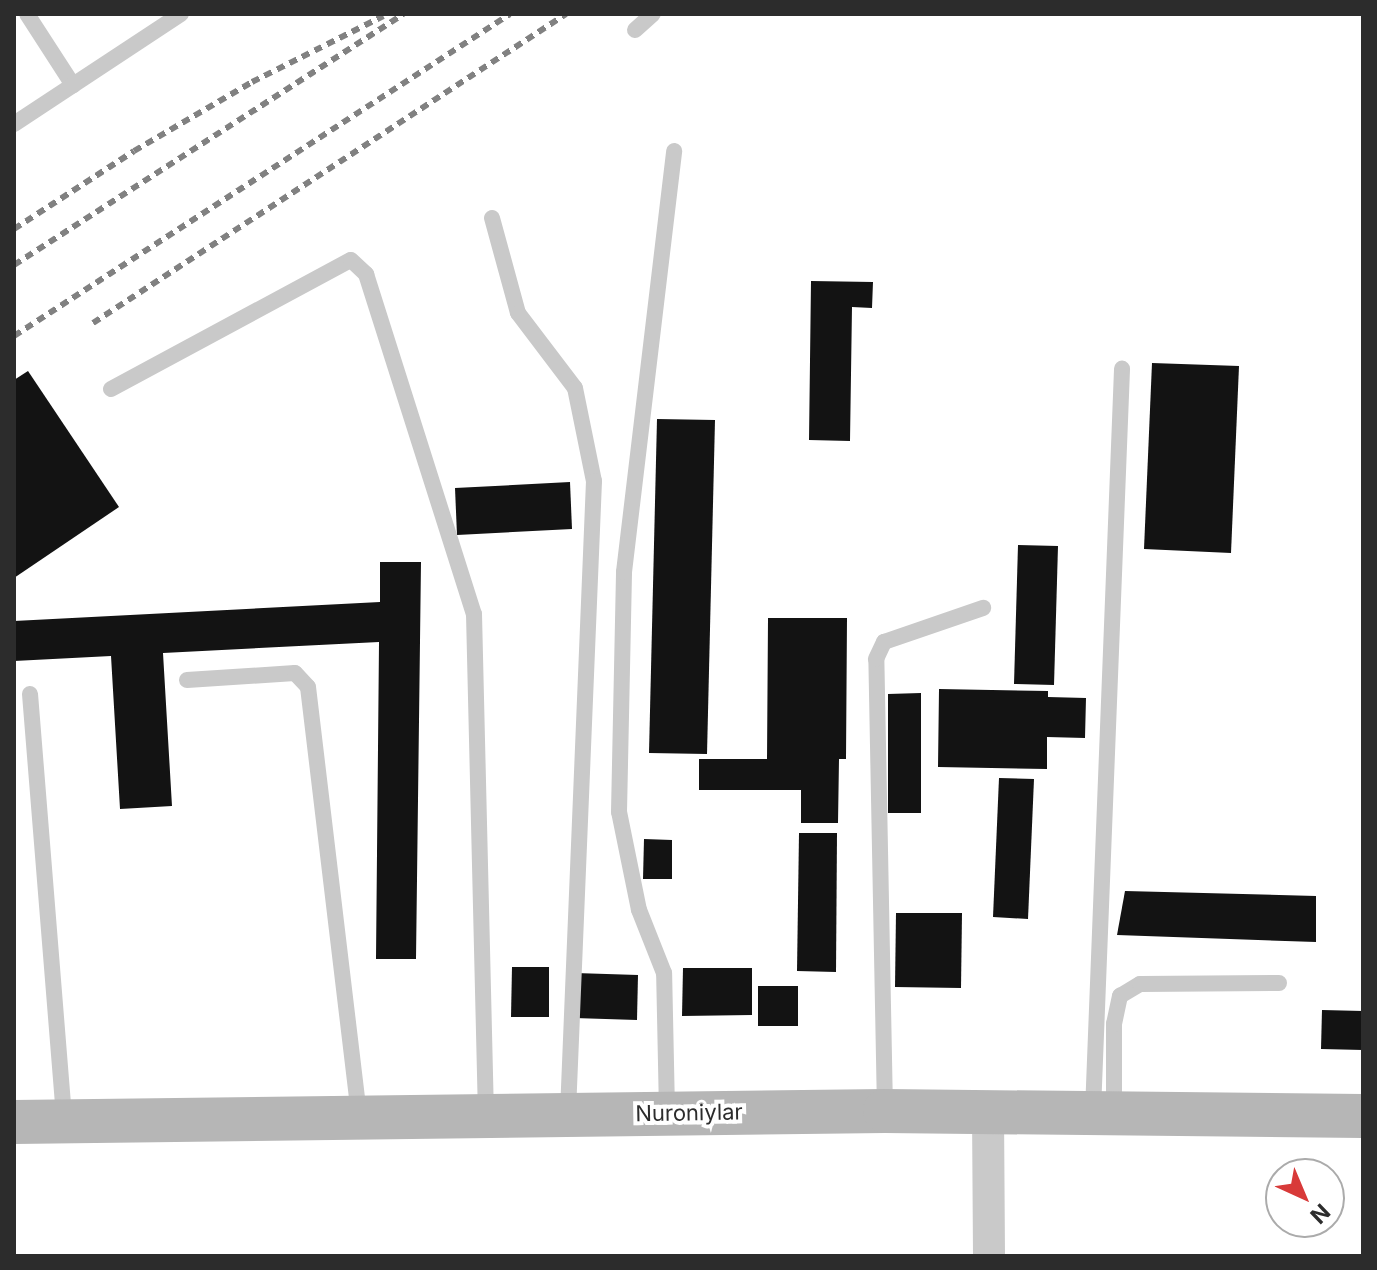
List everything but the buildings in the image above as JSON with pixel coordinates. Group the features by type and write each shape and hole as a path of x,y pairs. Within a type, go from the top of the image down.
{"main road":[{"name":"Nuroniylar","path":"14,1122 885,1111 1363,1116"}],"street":[{"path":"988,1112 989,1256"}],"lane":[{"path":"27,14 73,85"},
{"path":"14,124 181,14"},
{"path":"635,30 653,14"},
{"path":"667,1114 664,973 639,910 619,812 624,572 674,151"},
{"path":"492,218 518,313 575,388 594,481 568,1115"},
{"path":"111,389 351,260 366,274 474,614 486,1116"},
{"path":"1103,1111 1122,369"},
{"path":"885,1111 876,659 884,642 983,608"},
{"path":"187,680 295,673 308,687 360,1117"},
{"path":"30,694 64,1121"},
{"path":"1103,1111 1120,996 1140,984 1279,983"}],"railway":[{"path":"14,265 403,14"},
{"path":"14,336 510,14"},
{"path":"93,323 566,14"},
{"path":"14,229 134,151 252,82 383,16"}]}
